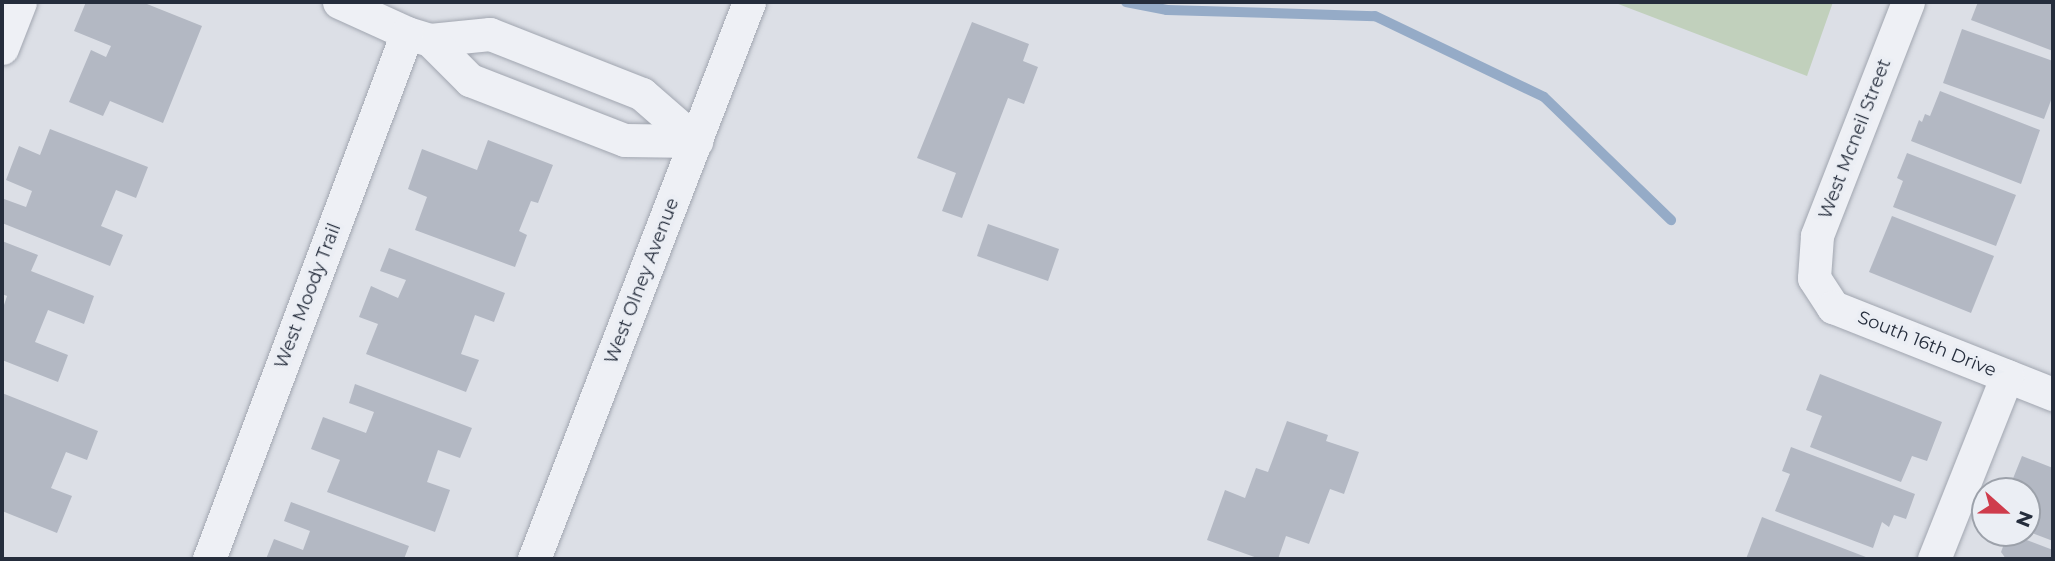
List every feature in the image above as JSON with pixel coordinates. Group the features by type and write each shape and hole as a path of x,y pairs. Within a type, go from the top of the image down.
{"street":[{"path":"2,48 20,2"},
{"path":"339,2 419,37 470,80 625,140 696,141"},
{"name":"West Olney Avenue","path":"534,559 749,2"},
{"name":"West Mcneil Street","path":"1814,278 1817,236 1908,2"},
{"path":"419,37 490,34 642,94 696,141"},
{"name":"West Moody Trail","path":"209,559 419,37"},
{"name":"South 16th Drive","path":"1814,278 1833,307 2053,394"},
{"path":"1934,559 2007,376"}],"green space":[{"path":"1613,2 1833,2 1807,76"}],"building":[{"path":"86,2 142,2 202,26 163,123 110,101 103,116 69,102 91,50 106,57 111,46 74,31"},
{"path":"1978,2 2053,2 2053,51 1971,20"},
{"path":"972,22 1029,44 1023,61 1038,67 1024,104 1008,98 962,218 942,211 956,173 917,158"},
{"path":"1962,29 2053,61 2053,95 2044,119 1943,83"},
{"path":"1940,91 2040,130 2021,184 1911,141 1919,120 1922,122 1925,114 1930,116"},
{"path":"50,129 148,167 136,198 116,190 101,226 123,235 110,266 2,223 4,199 26,207 32,191 6,180 19,146 40,155"},
{"path":"488,140 553,165 538,203 531,201 519,231 527,235 515,267 415,230 427,197 408,189 422,149 477,170"},
{"path":"1907,153 2016,195 1996,246 1893,207 1903,181 1897,178"},
{"path":"1892,216 1994,256 1971,313 1869,272"},
{"path":"988,224 1059,249 1048,281 977,256"},
{"path":"2,241 38,255 31,271 94,296 84,324 48,310 35,342 68,355 58,382 2,360 2,311 7,296 2,294"},
{"path":"389,248 505,293 494,322 475,315 461,354 479,360 466,392 366,354 378,324 359,317 371,286 398,298 406,280 380,271"},
{"path":"1820,374 1942,422 1927,461 1912,456 1901,482 1810,447 1822,416 1806,410"},
{"path":"355,384 472,428 460,458 438,450 427,482 450,490 435,532 327,492 340,460 311,449 323,417 366,433 374,412 349,403"},
{"path":"2,393 98,431 87,460 66,452 51,488 72,496 57,533 2,511"},
{"path":"1287,421 1328,435 1326,441 1359,452 1344,494 1330,489 1309,544 1286,536 1278,559 1260,559 1207,540 1225,490 1245,498 1256,468 1268,472"},
{"path":"1791,447 1915,494 1906,519 1894,515 1889,527 1882,522 1873,548 1775,511 1790,474 1782,471"},
{"path":"2022,456 2053,468 2053,541 2041,536 2041,477 2014,477"},
{"path":"291,502 409,546 404,559 266,559 274,539 303,550 310,531 284,521"},
{"path":"1762,517 1871,559 1746,559"},
{"path":"2041,545 2053,550 2053,559 2006,559 2001,552 2003,547"}],"waterway":[{"path":"1126,2 1167,10 1375,16 1544,97 1671,220"}]}
